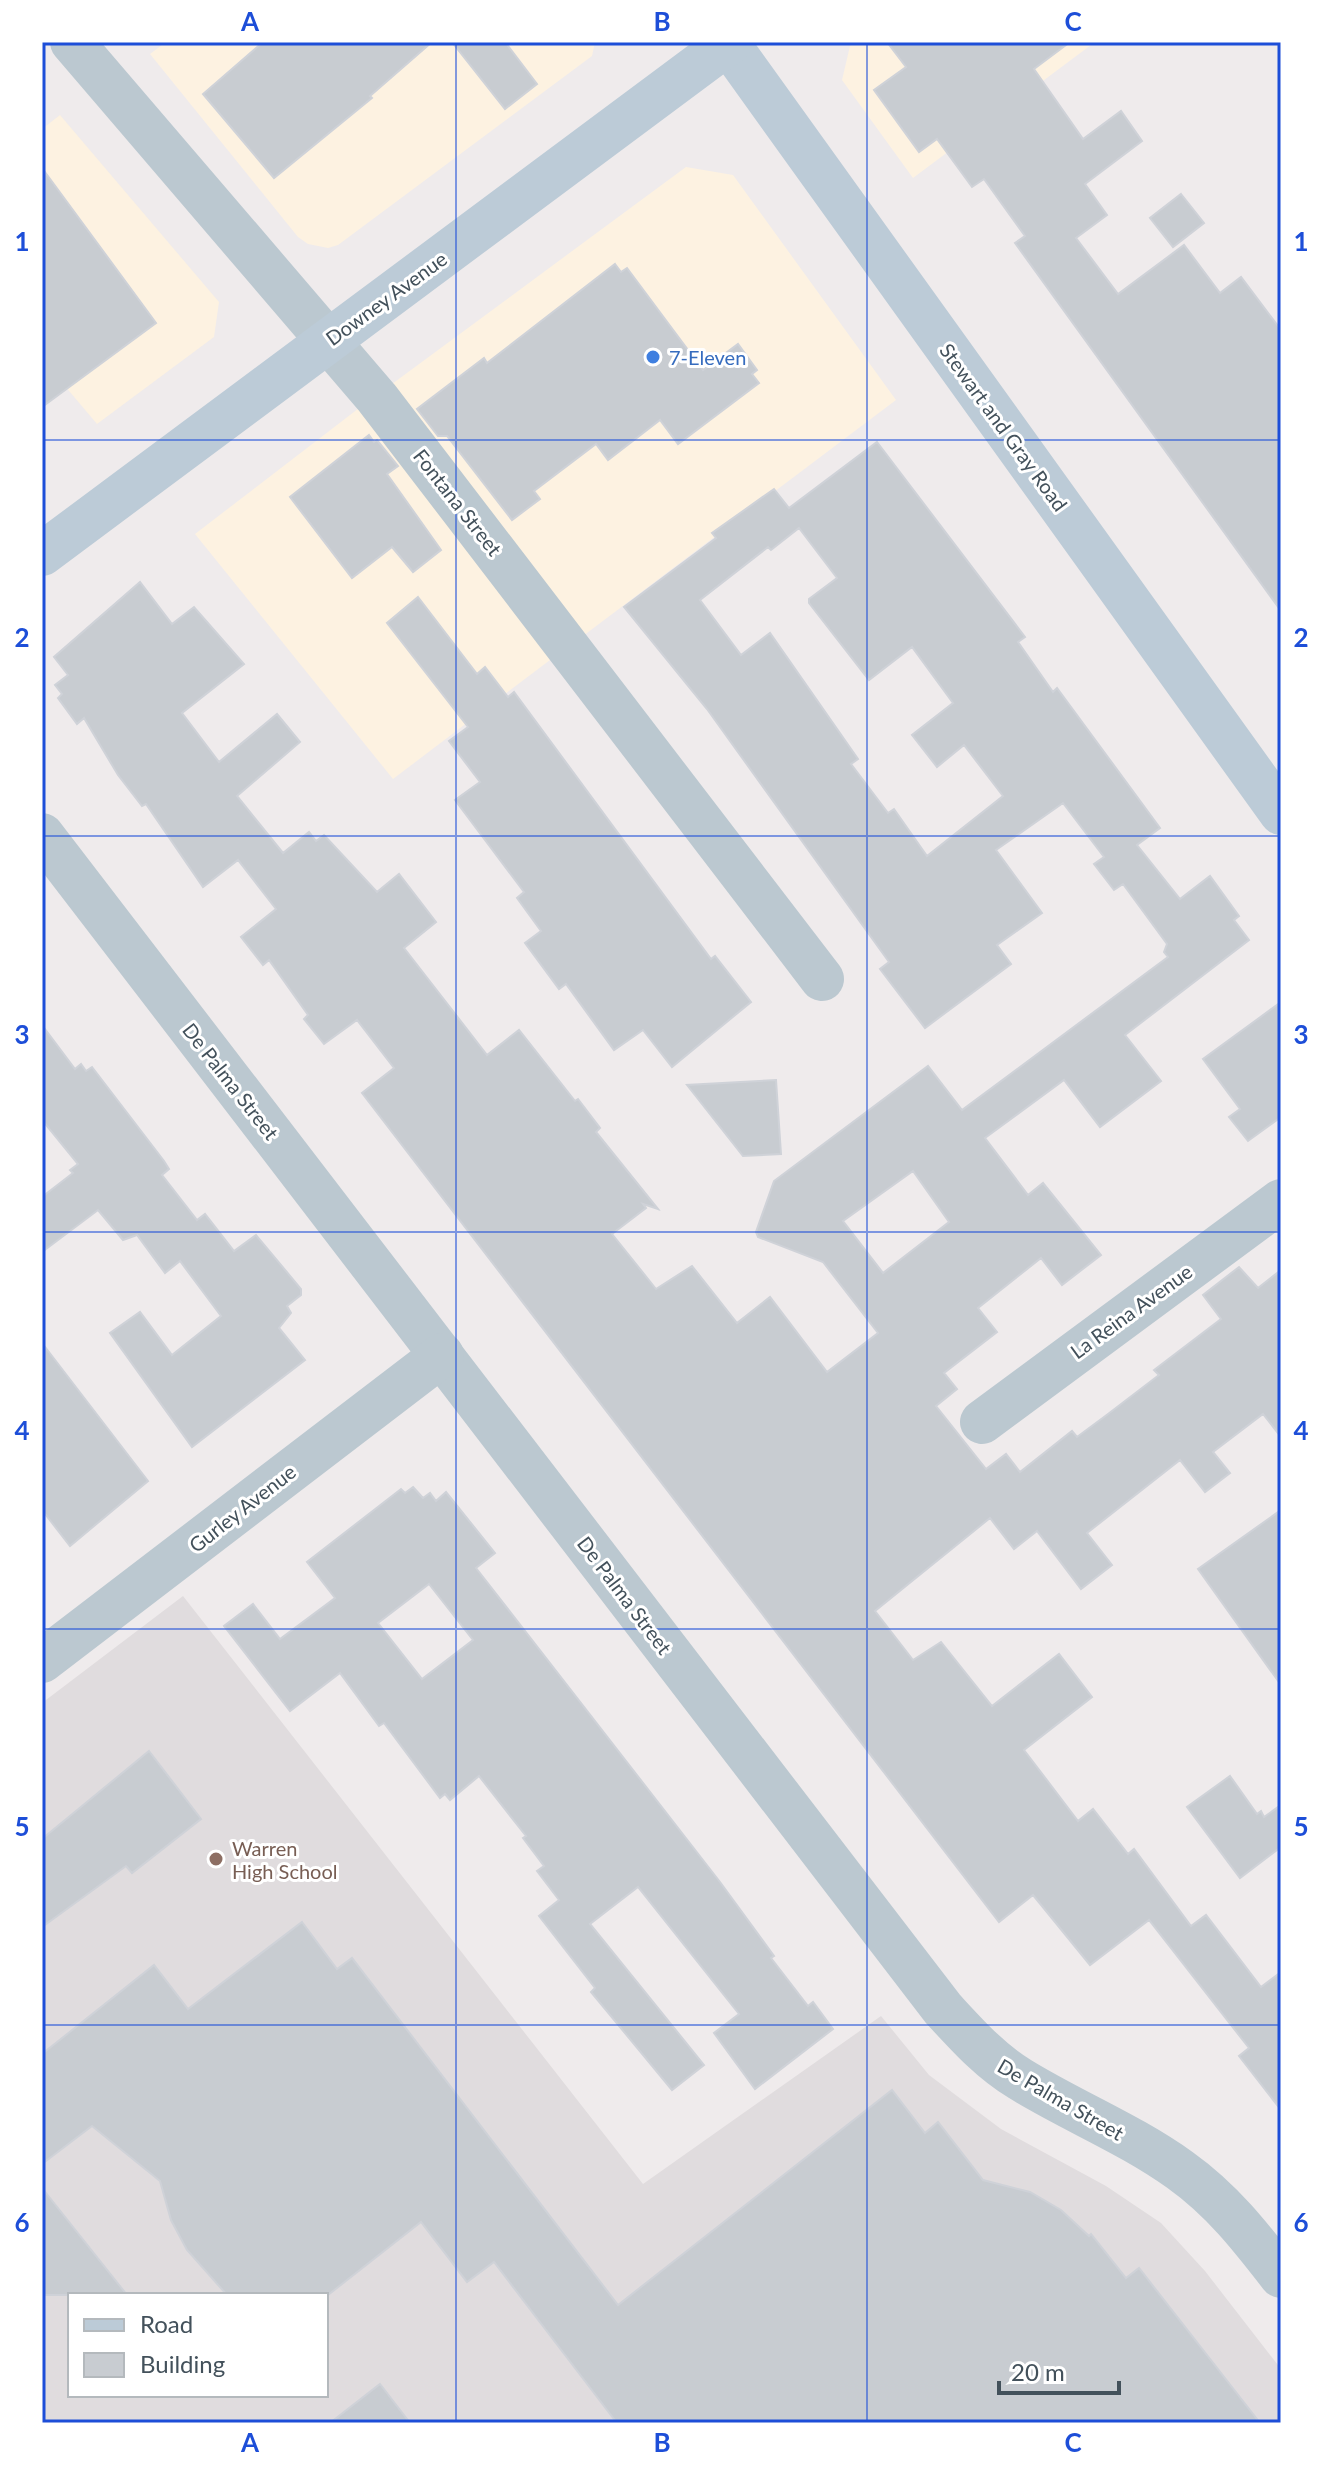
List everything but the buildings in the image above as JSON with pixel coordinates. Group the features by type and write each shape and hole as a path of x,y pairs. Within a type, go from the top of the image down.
{"main road":[{"name":"Downey Avenue","path":"42,554 728,43"},
{"name":"Stewart and Gray Road","path":"728,43 1281,813"}],"street":[{"name":"Fontana Street","path":"72,42 377,398 822,979"},
{"name":"De Palma Street","path":"42,835 943,2009 977,2046 1019,2079 1157,2155 1201,2185 1239,2221 1281,2276"},
{"name":"La Reina Avenue","path":"982,1422 1281,1201"},
{"name":"Gurley Avenue","path":"42,1661 442,1355"}],"shaded area":[{"path":"166,42 595,42 592,56 338,245 328,248 308,244 298,237 150,54"},
{"path":"855,42 1095,42 913,178 842,80 850,46"},
{"path":"60,115 219,302 214,337 97,424 42,359 42,129"},
{"path":"686,167 733,175 896,400 583,636 392,384"},
{"path":"363,405 554,657 393,779 195,534"},
{"name":"Warren High School","path":"183,1596 643,2184 881,2016 929,2075 1001,2129 1106,2186 1161,2223 1205,2271 1281,2369 1281,2423 42,2423 42,1703"}],"place":[{"name":"7-Eleven","path":"653,357"},
{"name":"Warren High School","path":"216,1859"}]}
